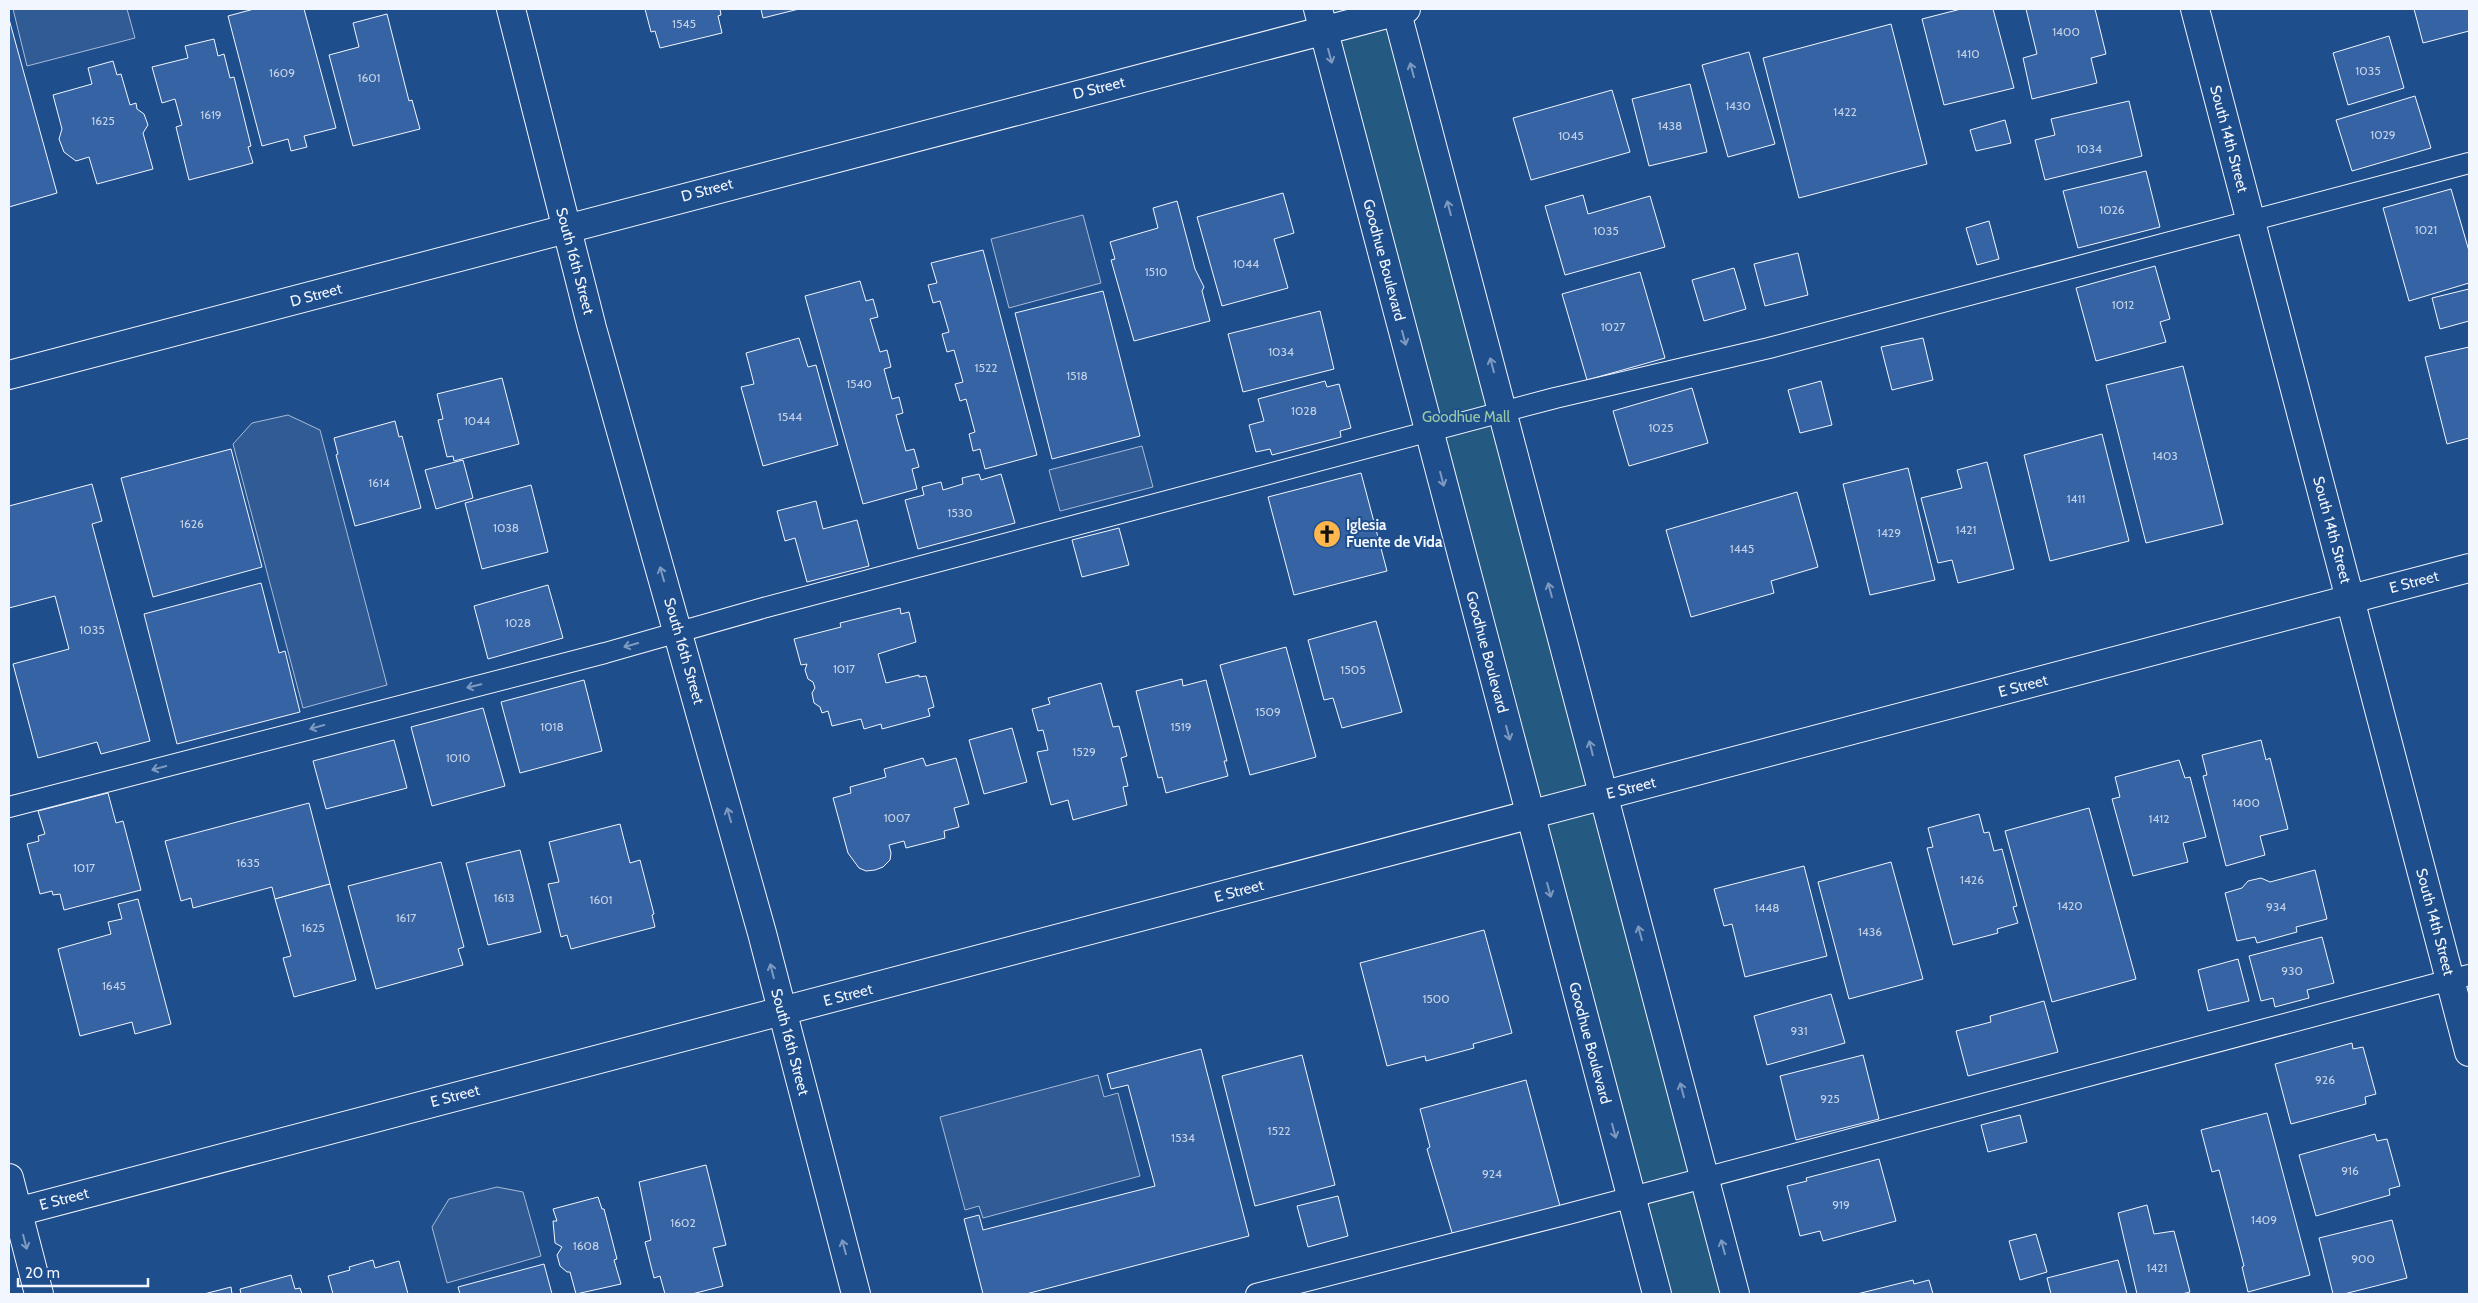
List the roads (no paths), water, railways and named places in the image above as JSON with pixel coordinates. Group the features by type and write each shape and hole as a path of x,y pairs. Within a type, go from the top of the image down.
{"street":[{"name":"South 16th Street","path":"511,9 566,228 782,1012 856,1294"},
{"name":"South 14th Street","path":"2195,9 2351,600 2460,977 2469,1052"},
{"name":"D Street","path":"9,374 566,228 1320,19 1400,10"},
{"path":"1400,10 1603,795 1735,1294"},
{"name":"Goodhue Boulevard","path":"1320,19 1657,1294"},
{"name":"E Street","path":"13,1213 2469,568"},
{"path":"9,1178 13,1213 39,1294"}],"lane":[{"path":"9,807 604,653 1504,412 1769,348 2469,163"},
{"path":"1256,1294 1705,1178 2460,977"}],"place":[{"name":"Iglesia Fuente de Vida","path":"1327,534"}],"park label":[{"name":"Goodhue Mall","path":"1466,417"}]}
